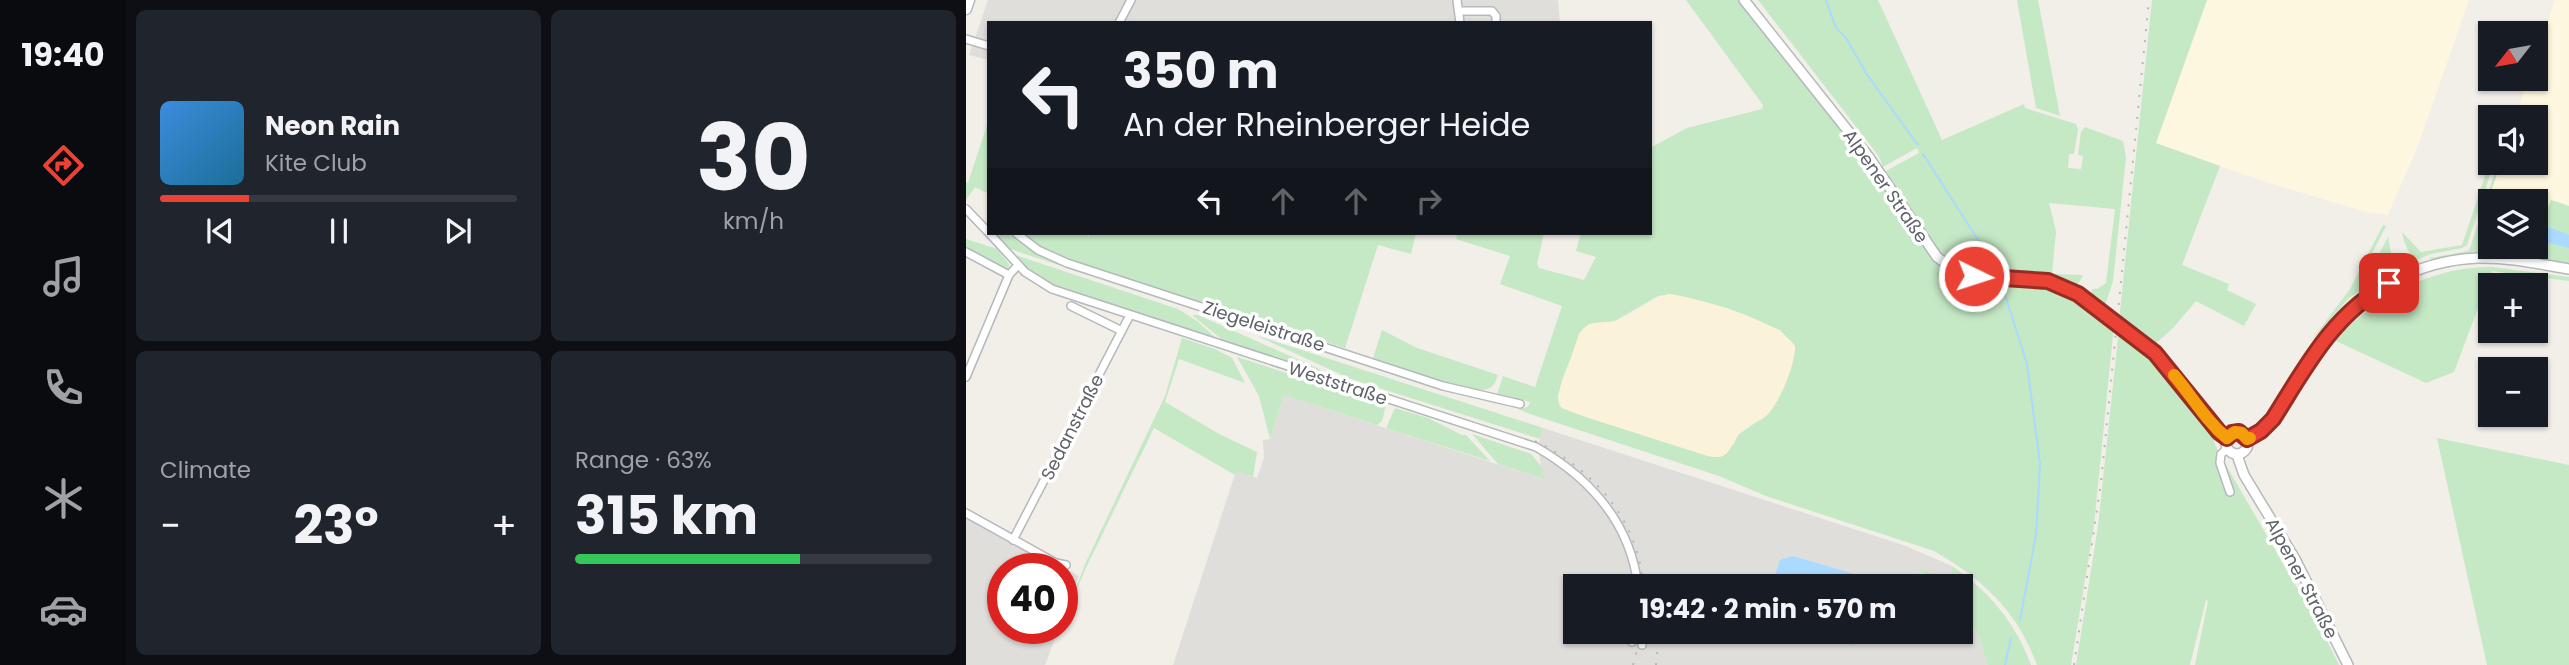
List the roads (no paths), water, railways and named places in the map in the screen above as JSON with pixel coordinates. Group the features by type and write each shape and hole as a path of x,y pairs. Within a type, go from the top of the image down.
{"main road":[{"path":"966,9 969,0"}],"street":[{"path":"1120,21 1131,0"},
{"path":"1457,0 1460,21"},
{"name":"Alpener Straße","path":"1744,0 1868,156 1937,257 1952,269 1974,276 2048,281 2078,294 2155,353 2186,389 2206,418 2227,438"},
{"path":"1460,11 1492,11 1496,21"},
{"path":"966,39 987,45"},
{"name":"Weststraße","path":"966,209 987,230"},
{"name":"Weststraße","path":"992,235 1018,265 1035,280 1052,289 1536,447 1577,474 1595,490 1613,514 1625,537 1636,574"},
{"name":"Ziegeleistraße","path":"1019,235 1038,250 1067,263 1443,386 1520,404"},
{"path":"966,252 1009,275"},
{"path":"2247,439 2261,431 2273,419 2333,328 2363,300 2389,283 2423,269 2473,259 2504,260 2569,269"},
{"path":"966,377 1009,275 1018,265"},
{"path":"1071,306 1122,331"},
{"name":"Sedanstraße","path":"1013,540 1130,315"},
{"path":"2227,449 2227,438 2232,433 2239,432 2247,439"},
{"path":"2227,449 2237,455 2246,449 2247,439"},
{"path":"2227,449 2221,454 2220,463 2230,492"},
{"name":"Alpener Straße","path":"2237,455 2244,475 2295,559 2348,665"},
{"path":"966,513 1037,553"}],"water":[{"path":"2548,227 2569,235 2569,248 2548,243"},
{"path":"1793,556 1854,574 1775,574 1780,560"}],"waterway":[{"path":"1826,0 1836,28 1846,38 1868,76 1918,145"},
{"path":"1923,154 1998,271"},
{"path":"2002,285 2027,364 2040,464 2036,535 2020,620"},
{"path":"2005,665 2011,638"}],"railway":[{"path":"2074,665 2101,482 2149,0"},
{"path":"1535,441 1576,466 1609,499 1633,539 1642,574"},
{"path":"1633,665 1639,644"},
{"path":"1656,665 1658,644"}]}
